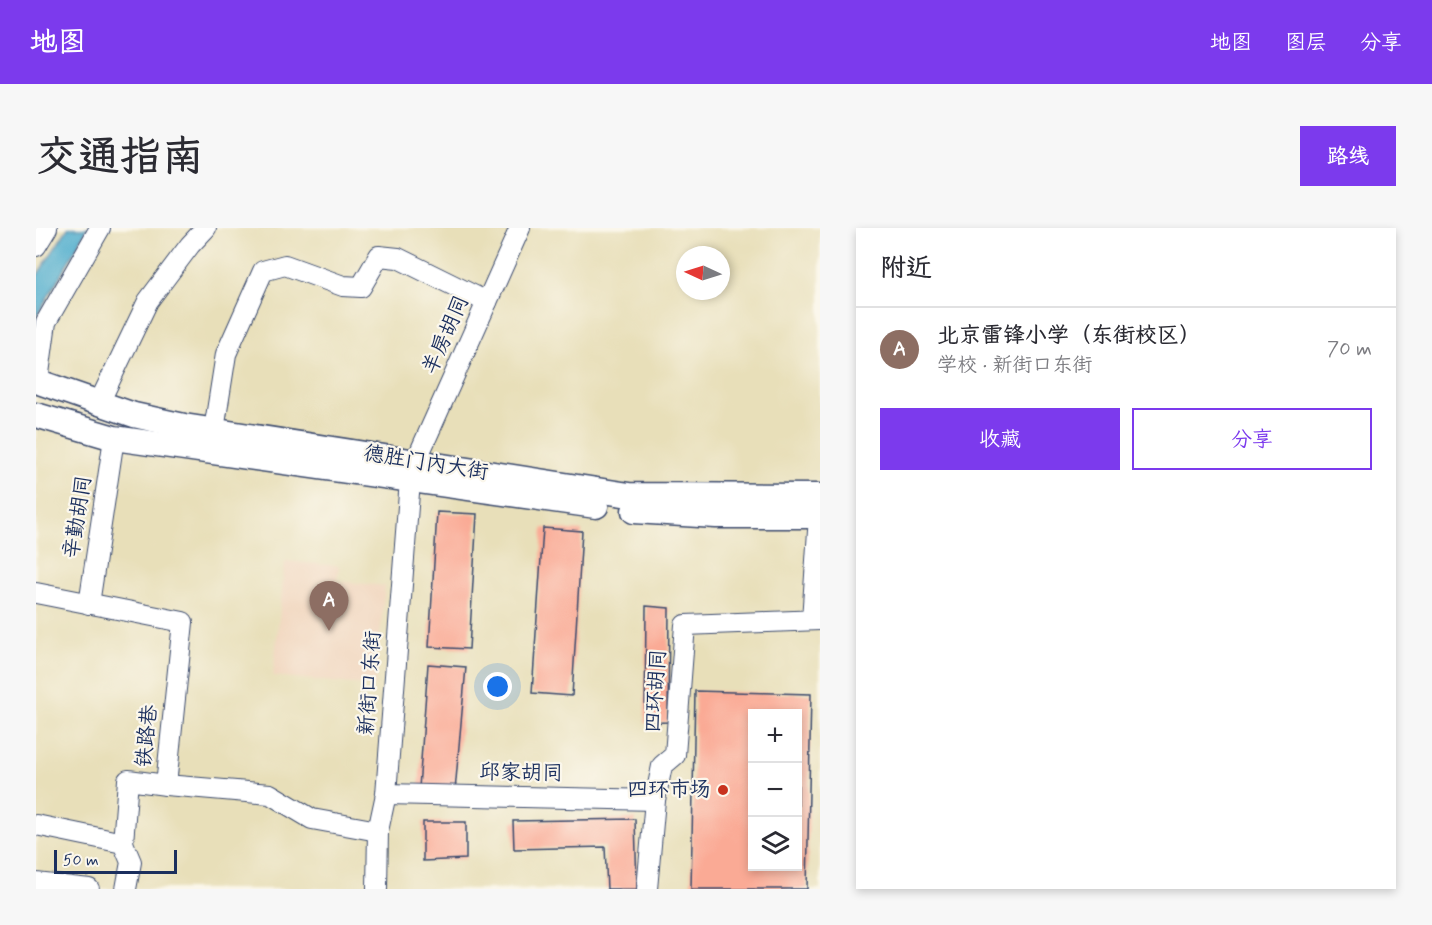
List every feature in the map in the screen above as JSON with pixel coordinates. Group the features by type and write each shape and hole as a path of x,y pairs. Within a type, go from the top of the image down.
{"main road":[{"name":"德胜门内大街","path":"37,392 99,403 134,414 413,471 630,511 716,516 819,506"},
{"name":"德胜门内大街","path":"37,392 114,438 183,449 413,471"},
{"name":"德胜门内大街","path":"37,392 183,449"}],"street":[{"path":"36,246 47,228"},
{"path":"37,392 46,322 99,228"},
{"path":"99,403 148,301 206,228"},
{"name":"羊房胡同","path":"413,471 520,228"},
{"path":"214,430 226,354 263,271 285,266 343,286 361,287 379,256 398,258 487,302"},
{"name":"辛勤胡同","path":"89,604 114,438"},
{"name":"新街口东街","path":"377,889 378,831 386,794 413,471"},
{"path":"816,620 819,506"},
{"name":"铁路巷","path":"36,593 183,622 166,785 270,794 312,819 378,831"},
{"name":"四环胡同","path":"647,889 655,800 662,766 675,755 685,625 816,620"},
{"path":"126,889 131,862 123,843 128,780 166,785"},
{"name":"邱家胡同","path":"386,794 655,800"},
{"path":"36,825 123,843"},
{"path":"36,883 89,889"}],"shaded area":[{"path":"285,561 339,566 337,581 385,586 375,686 273,676"}],"water":[{"path":"68,228 88,228 36,318 36,277"}],"building":[{"path":"437,512 477,514 469,649 429,647"},
{"path":"543,528 582,531 572,696 532,693"},
{"path":"646,606 669,608 668,722 645,723"},
{"path":"428,664 466,667 455,791 419,788"},
{"name":"四环市场","path":"695,691 811,694 807,889 691,889"},
{"path":"635,819 637,889 607,889 605,847 514,849 513,821"},
{"path":"423,822 466,822 466,859 423,861"}],"place":[{"name":"北京雷锋小学（东街校区）","path":"329,631"},
{"name":"四环市场","path":"723,790"}]}
